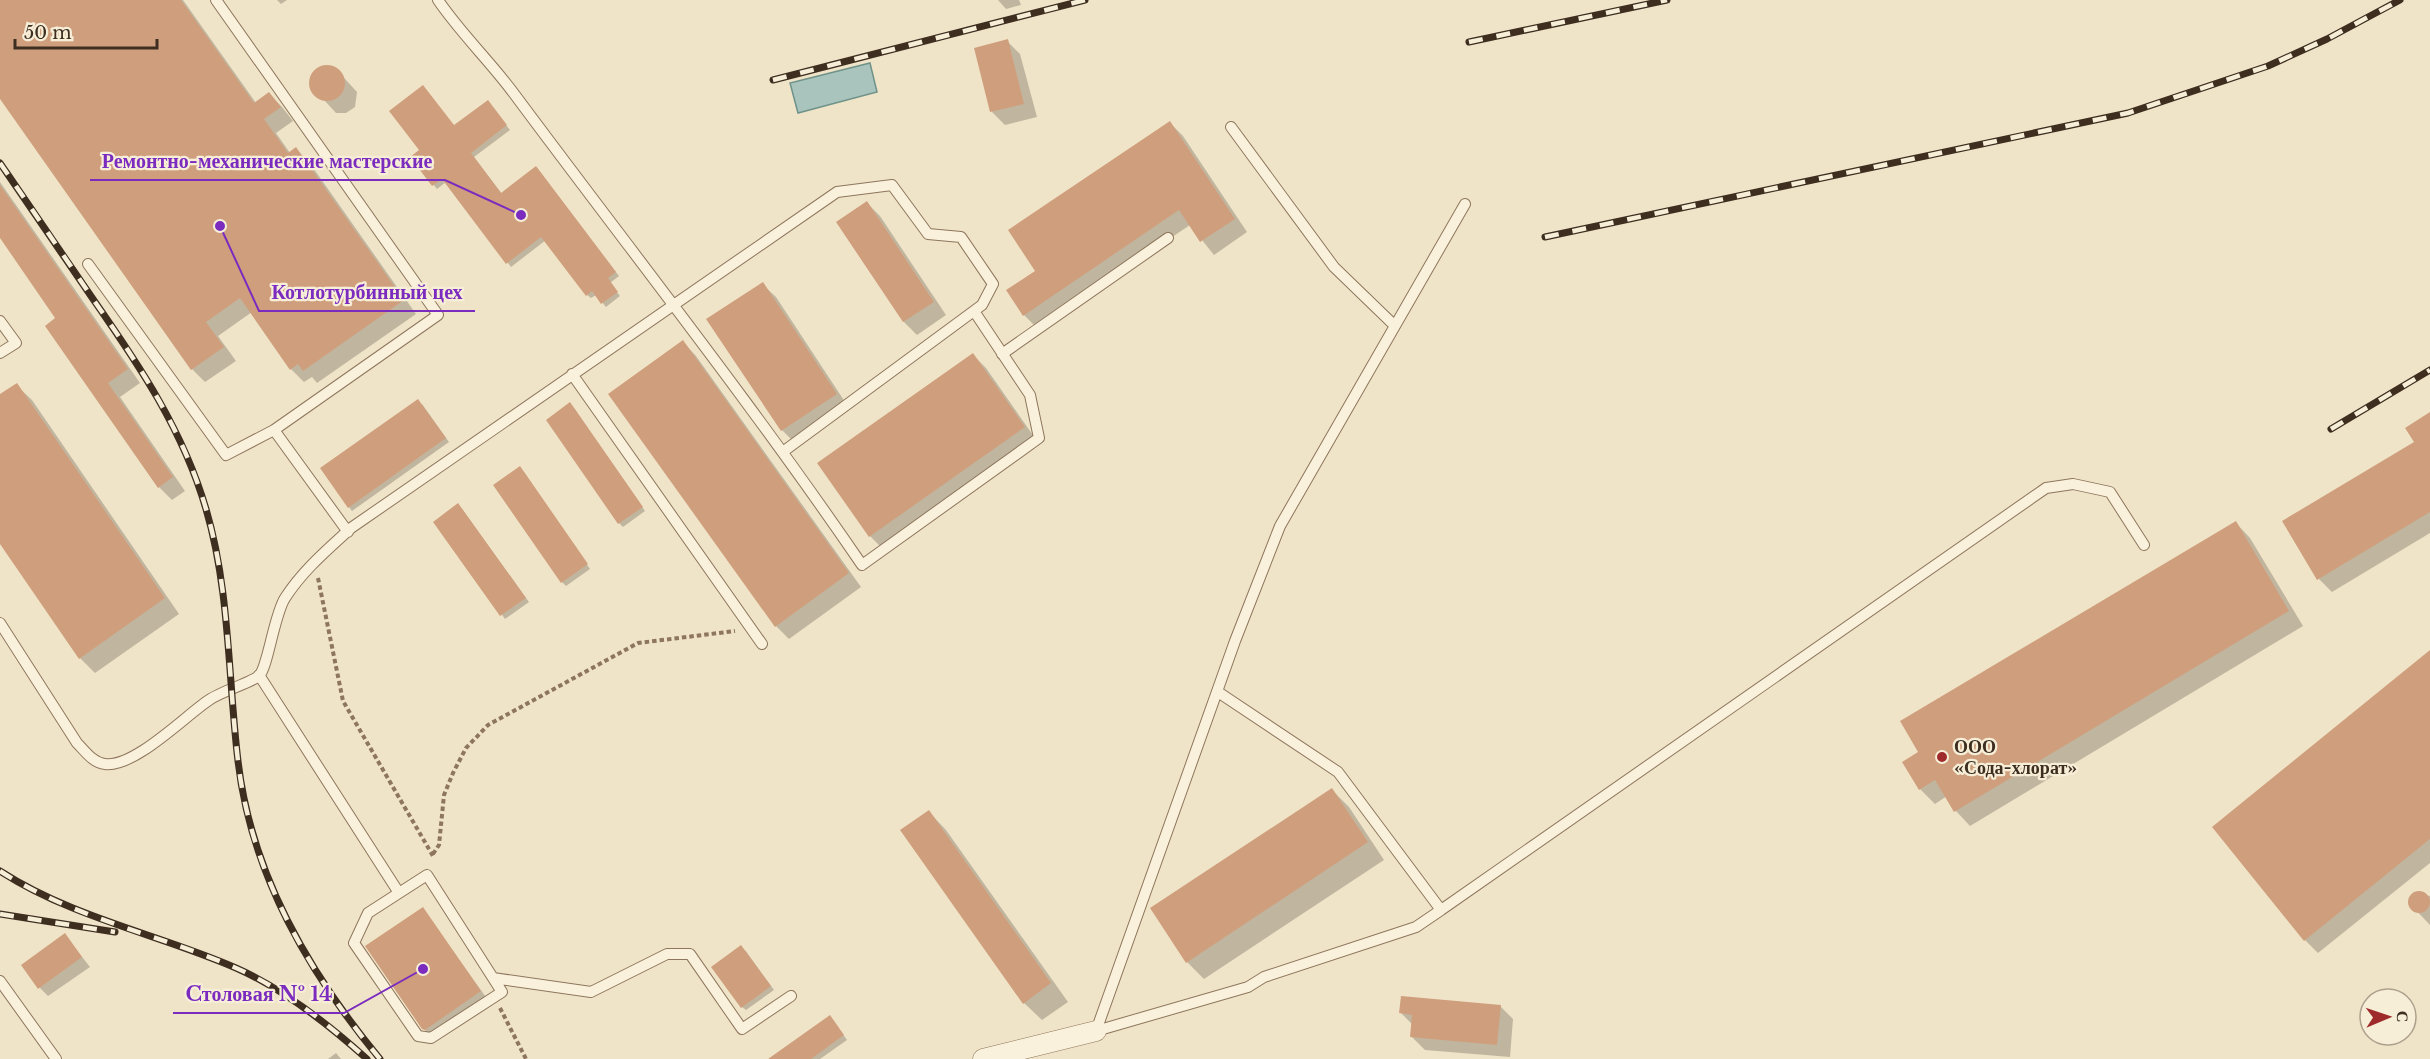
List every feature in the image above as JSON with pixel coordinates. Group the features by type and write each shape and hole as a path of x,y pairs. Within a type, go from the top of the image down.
{"street":[{"path":"982,1059 1096,1031"}],"lane":[{"path":"88,264 226,455 274,430 438,315 216,0"},
{"path":"438,0 457,28 507,84 671,306 784,451 862,565 1039,438 1030,395 974,311"},
{"path":"1231,127 1334,267 1395,326"},
{"path":"0,623 77,743 91,758 105,764 131,758 211,699 259,675 264,665 278,611 285,598 314,560 348,532 572,374 837,192 892,185 928,234 961,237 993,284 982,305 784,451"},
{"path":"1096,1031 1280,526 1465,204"},
{"path":"1002,354 1168,238"},
{"path":"0,321 16,343 0,353"},
{"path":"572,374 762,644"},
{"path":"274,430 348,532"},
{"path":"1096,1031 1248,987 1264,976 1416,927 2046,488 2073,484 2110,492 2144,545"},
{"path":"259,675 399,893"},
{"path":"1218,692 1338,772 1441,910"},
{"path":"427,875 502,992 431,1038 418,1036 354,943 368,913 399,893 427,875"},
{"path":"493,978 591,992 667,954 690,954 742,1029 791,996"},
{"path":"0,981 56,1059"}],"path":[{"path":"314,560 344,701 433,854"},
{"path":"427,875 433,854 440,845 444,795 466,747 488,725 638,643 751,629"},
{"path":"495,997 526,1059"}],"water":[{"path":"870,63 877,92 798,113 790,83"}],"building":[{"path":"0,0 181,0 254,103 269,92 281,107 264,119 288,153 296,147 404,300 303,371 298,364 290,370 240,298 206,322 224,347 191,370 0,99"},
{"path":"1008,39 1024,104 990,112 974,48"},
{"path":"327,65 340,70 345,83 340,96 327,101 314,96 309,83 314,70"},
{"path":"423,85 454,125 488,100 507,125 471,153 501,193 536,166 616,272 608,278 618,292 601,304 592,291 586,296 541,237 506,264 442,179 432,186 410,157 419,150 389,111"},
{"path":"1170,121 1235,219 1200,242 1179,210 1023,316 1006,290 1035,271 1008,230"},
{"path":"0,185 128,369 108,383 173,477 158,488 45,326 55,318 0,238"},
{"path":"867,201 934,302 903,322 836,222"},
{"path":"763,282 837,394 781,431 706,319"},
{"path":"683,340 849,573 775,627 608,394"},
{"path":"973,353 1025,427 869,537 817,463"},
{"path":"17,383 165,598 79,659 0,544 0,394"},
{"path":"418,399 446,438 348,508 320,468"},
{"path":"570,402 643,507 618,524 546,420"},
{"path":"2430,412 2430,512 2317,580 2282,521 2414,442 2405,428"},
{"path":"520,466 588,564 561,583 493,485"},
{"path":"458,503 526,598 500,616 433,522"},
{"path":"2236,521 2289,611 1954,812 1935,780 1919,790 1902,762 1918,752 1900,721"},
{"path":"2430,650 2430,839 2304,941 2212,827"},
{"path":"1332,788 1368,842 1186,963 1150,908"},
{"path":"929,810 1051,983 1023,1004 900,830"},
{"path":"2415,891 2423,891 2430,898 2430,906 2423,913 2415,913 2408,906 2408,898"},
{"path":"423,907 481,991 425,1030 422,1029 365,946"},
{"path":"65,933 82,957 38,989 21,965"},
{"path":"741,945 771,986 741,1008 711,967"},
{"path":"1401,996 1501,1005 1497,1045 1410,1037 1412,1015 1399,1013"},
{"path":"830,1015 844,1035 811,1059 768,1059"}],"railway":[{"path":"773,80 1085,0"},
{"path":"1469,42 1667,0"},
{"path":"1545,237 2128,113 2268,66 2327,39 2400,0"},
{"path":"0,163 143,374 185,452 206,509 220,571 238,761 245,803 256,843 270,882 307,957 354,1026 380,1059"},
{"path":"2331,429 2430,370"},
{"path":"0,871 57,901 206,956 254,977 305,1008 367,1059"},
{"path":"0,914 115,932"}],"place":[{"name":"Ремонтно-механические мастерские","path":"521,215"},
{"name":"Котлотурбинный цех","path":"220,226"},
{"name":"ООО «Сода-хлорат»","path":"1942,757"},
{"name":"Cтоловая № 14","path":"423,969"}]}
